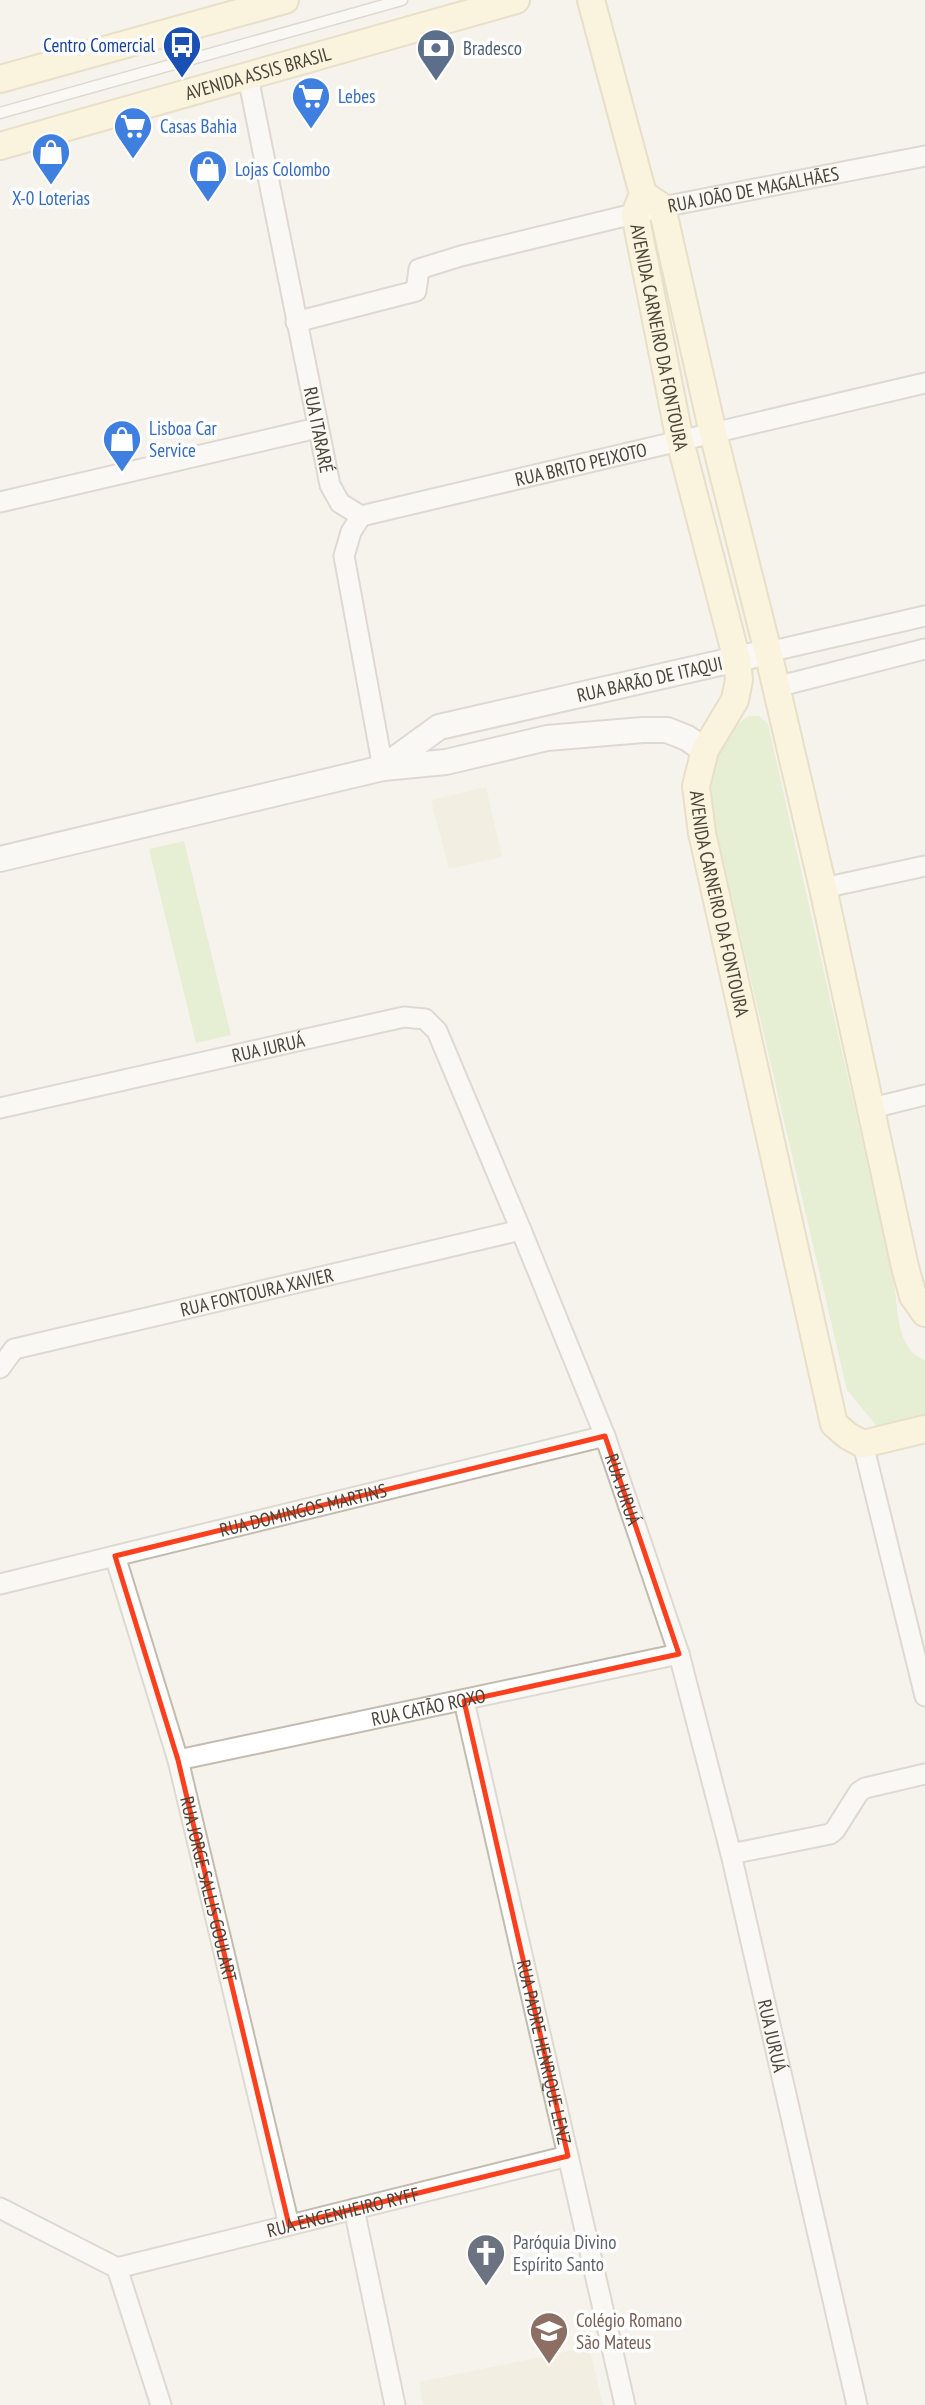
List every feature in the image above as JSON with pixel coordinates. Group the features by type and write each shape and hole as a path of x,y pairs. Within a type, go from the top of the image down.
{"main road":[{"path":"0,79 285,0"},
{"name":"AVENIDA ASSIS BRASIL","path":"0,146 516,0"},
{"name":"AVENIDA CARNEIRO DA FONTOURA","path":"591,0 646,205 713,433 823,888 905,1267 913,1296 925,1313"},
{"name":"AVENIDA CARNEIRO DA FONTOURA","path":"646,205 680,441 737,660 739,680 735,699 705,750 695,786 702,833 834,1424 863,1444"},
{"path":"863,1444 925,1429"}],"street":[{"name":"RUA ITARARÉ","path":"248,77 330,485 340,503 361,516"},
{"name":"RUA JOÃO DE MAGALHÃES","path":"296,322 416,291 419,269 646,205 925,156"},
{"name":"RUA BRITO PEIXOTO","path":"361,516 925,383"},
{"path":"0,502 317,428"},
{"path":"361,516 351,532 344,556 383,768"},
{"name":"RUA BARÃO DE ITAQUI","path":"383,768 439,727 925,617"},
{"path":"776,687 925,649"},
{"path":"439,727 446,762"},
{"name":"RUA BARÃO DE ITAQUI","path":"0,859 383,768 446,762 547,738 667,730 687,737 705,750"},
{"path":"823,888 925,866"},
{"name":"RUA JURUÁ","path":"0,1108 404,1017 425,1019 437,1031 605,1436 680,1654 731,1854 857,2405"},
{"path":"872,1108 925,1096"},
{"name":"RUA FONTOURA XAVIER","path":"0,1368 14,1349 521,1230"},
{"name":"RUA DOMINGOS MARTINS","path":"0,1584 605,1436"},
{"path":"863,1444 925,1696"},
{"name":"RUA JORGE SALLIS GOULART","path":"115,1556 178,1760 289,2225"},
{"name":"RUA CATÃO ROXO","path":"178,1760 680,1654"},
{"name":"RUA PADRE HENRIQUE LENZ","path":"464,1701 625,2405"},
{"path":"731,1854 830,1834 859,1792 865,1788 925,1774"},
{"name":"RUA ENGENHEIRO RYFF","path":"117,2268 568,2156"},
{"path":"0,2208 117,2268 161,2405"},
{"path":"354,2209 395,2405"}],"lane":[{"path":"0,113 402,0"}],"highlighted area":[{"path":"605,1436 679,1654 464,1701 568,2156 289,2225 178,1760 115,1556"}],"shaded area":[{"path":"486,787 502,857 449,869 431,800"},
{"name":"Colégio Romano São Mateus","path":"589,2347 603,2405 423,2405 419,2382"}],"green space":[{"path":"749,716 759,716 768,724 894,1282 900,1327 908,1348 925,1360 925,1418 879,1429 847,1390 715,826 713,773 724,744 736,727"},
{"path":"184,841 231,1035 196,1043 149,849"}],"place":[{"name":"Centro Comercial","path":"182,79"},
{"name":"Bradesco","path":"436,82"},
{"name":"Lebes","path":"311,130"},
{"name":"Casas Bahia","path":"133,160"},
{"name":"X-0 Loterias","path":"51,186"},
{"name":"Lojas Colombo","path":"208,203"},
{"name":"Lisboa Car Service","path":"122,473"},
{"name":"Paróquia Divino Espírito Santo","path":"486,2287"},
{"name":"Colégio Romano São Mateus","path":"549,2365"}]}
